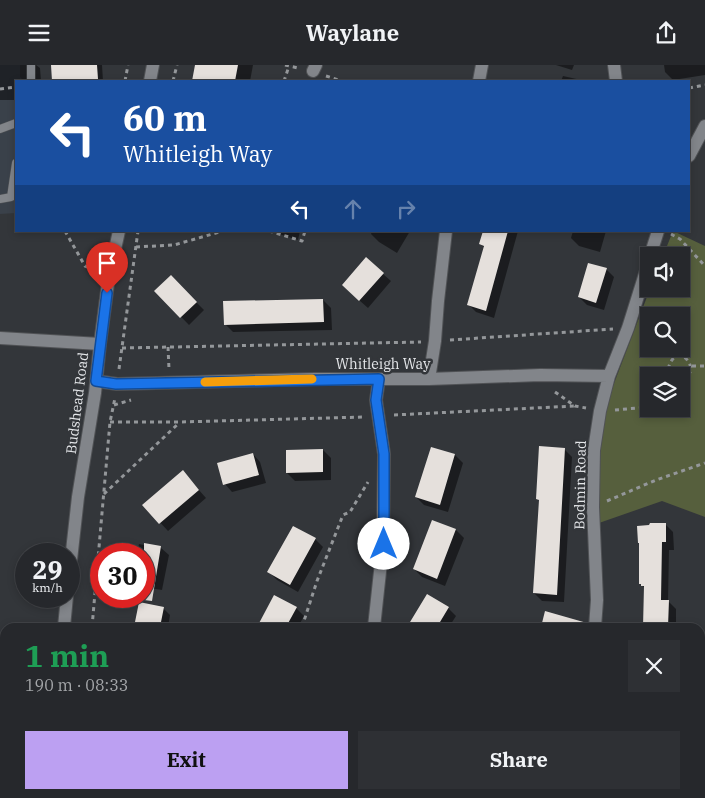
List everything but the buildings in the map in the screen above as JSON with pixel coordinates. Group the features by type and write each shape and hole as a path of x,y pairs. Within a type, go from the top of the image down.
{"street":[{"path":"150,80 153,65"},
{"path":"479,80 482,65"},
{"path":"614,65 616,80"},
{"path":"690,154 705,126"},
{"name":"Budshead Road","path":"73,543 78,497 88,444 109,276 119,232"},
{"path":"429,379 435,341 446,232"},
{"path":"653,247 658,232"},
{"name":"Bodmin Road","path":"595,623 597,599 593,507 594,450 600,411 609,376 640,289"},
{"path":"0,338 100,344"},
{"name":"Whitleigh Way","path":"96,381 116,384 429,379 540,375 609,376"},
{"path":"374,623 384,544 384,454 376,400 379,379"},
{"path":"64,623 66,608"}],"lane":[{"path":"31,65 31,80"},
{"path":"0,129 15,123"},
{"path":"0,199 11,197 15,170"}],"path":[{"path":"125,80 128,65"},
{"path":"172,80 177,65"},
{"path":"284,80 287,65 297,69 299,65"},
{"path":"690,88 705,85"},
{"path":"0,89 15,87"},
{"path":"66,232 85,266 109,276"},
{"path":"92,623 110,422 138,232"},
{"path":"136,247 174,245 219,232"},
{"path":"272,232 302,241 305,232"},
{"path":"669,232 680,239 705,266"},
{"path":"122,348 435,341 628,327"},
{"path":"168,347 169,383"},
{"path":"670,367 670,363 678,357 689,359 692,366 690,373"},
{"path":"692,366 705,366"},
{"path":"110,422 179,422 378,416 575,406"},
{"path":"614,410 640,408"},
{"path":"103,495 179,422"},
{"path":"593,507 656,480 705,463"},
{"path":"303,623 317,581 343,515 350,512 369,480"}],"shaded area":[{"path":"0,65 20,65 20,77 23,80 15,80 15,213 0,214"}],"green space":[{"path":"673,232 705,246 705,517 662,501 599,523 597,428 640,315 640,357 690,357 690,307 643,307 647,297 690,297 690,247 667,247"}],"slow traffic":[{"path":"205,382 312,379"}],"route":[{"path":"107,293 96,381 116,384 379,379 376,400 384,454 384,544"}]}
